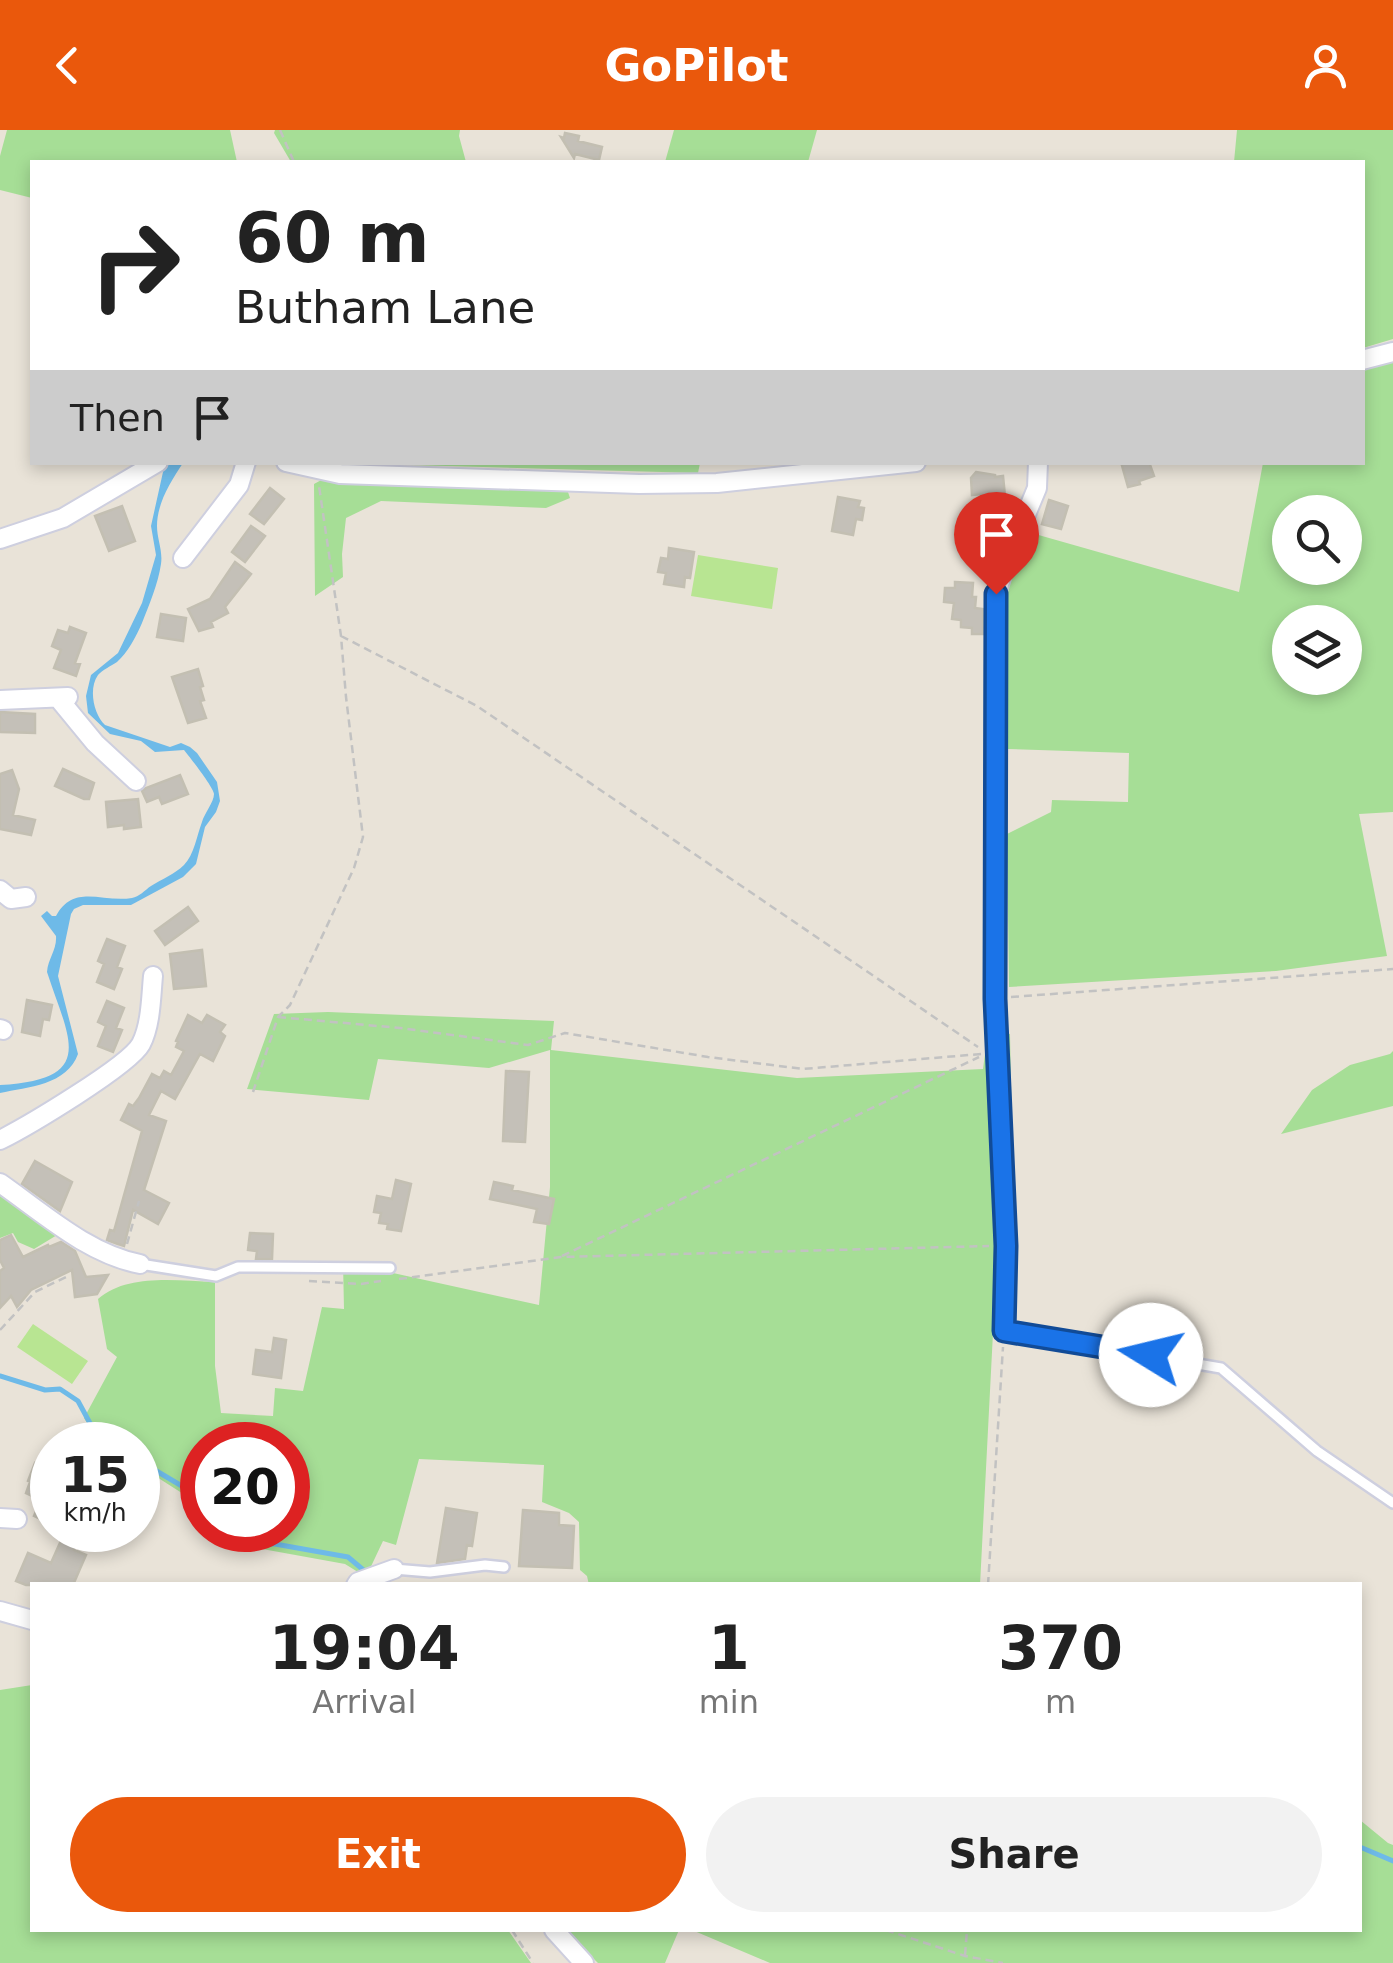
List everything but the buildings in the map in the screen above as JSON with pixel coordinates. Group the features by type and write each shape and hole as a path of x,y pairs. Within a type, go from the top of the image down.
{"street":[{"path":"1365,359 1393,352"},
{"path":"0,539 63,518 153,465"},
{"path":"183,558 239,485 245,465"},
{"path":"300,465 340,474 639,484 717,483 888,465"},
{"path":"1004,1331 1006,1246 995,999 996,594 1036,488 1038,465"},
{"path":"197,540 213,553"},
{"path":"0,700 63,697 95,743 136,781"},
{"path":"0,890 11,899 26,897"},
{"path":"0,1140 21,1130 137,1050 159,1006 153,976"},
{"path":"0,1183 72,1233 131,1262"},
{"path":"360,1582 388,1571"},
{"path":"0,1612 30,1620"},
{"path":"556,1932 584,1963"}],"lane":[{"path":"131,1262 216,1276 238,1266 390,1268"},
{"path":"1004,1331 1221,1368 1316,1451 1393,1503"},
{"path":"388,1571 430,1572 485,1565 504,1568"}],"path":[{"path":"280,130 293,160"},
{"path":"253,1092 278,1017 290,1005 354,868 362,837 319,469"},
{"path":"341,636 477,706 988,1053"},
{"path":"995,999 1393,969"},
{"path":"278,1017 528,1045 566,1033 803,1069 988,1053"},
{"path":"560,1257 988,1053"},
{"path":"131,1262 139,1201"},
{"path":"397,1279 560,1257 1006,1246"},
{"path":"0,1330 34,1292 68,1276"},
{"path":"309,1281 379,1282"},
{"path":"988,1582 1004,1331"},
{"path":"513,1932 532,1963"},
{"path":"892,1932 965,1956 1002,1963"},
{"path":"965,1956 967,1932"}],"green space":[{"path":"7,130 230,130 237,160 30,160 30,198 0,190 0,156"},
{"path":"460,130 465,160 290,160 274,133"},
{"path":"674,130 817,130 809,160 666,160"},
{"path":"1237,130 1393,130 1393,339 1365,347 1365,160 1234,160"},
{"path":"1393,361 1393,812 1359,814 1387,956 1276,971 1009,987 1007,834 1051,812 1052,800 1128,802 1129,753 1008,749 1002,693 1004,618 1009,582 1028,532 1239,592 1263,465 1365,465 1365,368"},
{"path":"408,465 700,465 698,473"},
{"path":"325,478 567,489 570,498 546,508 381,501 346,518 343,577 315,596 314,484"},
{"path":"698,555 778,568 772,609 691,596"},
{"path":"328,1012 554,1021 551,1050 797,1078 983,1069 988,1031 1010,1034 1014,1241 997,1255 980,1582 588,1582 580,1570 579,1522 569,1513 542,1502 544,1465 419,1459 396,1545 383,1541 366,1577 345,1564 278,1552 310,1552 310,1422 180,1422 180,1492 160,1479 160,1422 87,1422 84,1418 117,1357 107,1349 98,1299 110,1291 154,1280 215,1282 215,1366 221,1413 273,1416 275,1388 303,1391 322,1307 344,1309 343,1262 539,1305 550,1187 550,1050 489,1068 378,1059 369,1100 247,1089 274,1014"},
{"path":"1393,1051 1393,1106 1281,1134 1312,1090 1350,1065"},
{"path":"0,1189 62,1232 34,1249 18,1242 13,1233 0,1238"},
{"path":"33,1324 88,1361 72,1384 17,1347"},
{"path":"30,1685 30,1932 509,1932 531,1963 0,1963 0,1690"},
{"path":"1362,1822 1393,1845 1393,1963 770,1963 697,1932 1362,1932"},
{"path":"566,1932 678,1932 665,1963 598,1963"}],"water":[{"path":"165,465 182,465 159,509 161,559 156,587 128,649 98,675 93,687 94,702 105,725 170,747 181,743 190,747 217,782 220,801 205,827 196,864 183,877 131,905 83,905 74,909 58,976 78,1054 73,1064 56,1078 0,1093 0,1085 52,1074 64,1065 69,1052 68,1036 47,972 56,936 41,916 47,911 56,916 63,906 80,897 135,897 177,871 190,856 214,797 210,785 184,750 155,752 141,741 110,734 88,713 86,696 91,675 118,653 142,603 156,555 151,526"}],"waterway":[{"path":"0,1376 45,1390 60,1389 78,1401 89,1422"},
{"path":"160,1473 180,1485"},
{"path":"310,1550 348,1557 367,1573"},
{"path":"1362,1848 1393,1861"}],"route":[{"path":"996,594 995,999 1006,1246 1004,1331 1151,1355"}]}
